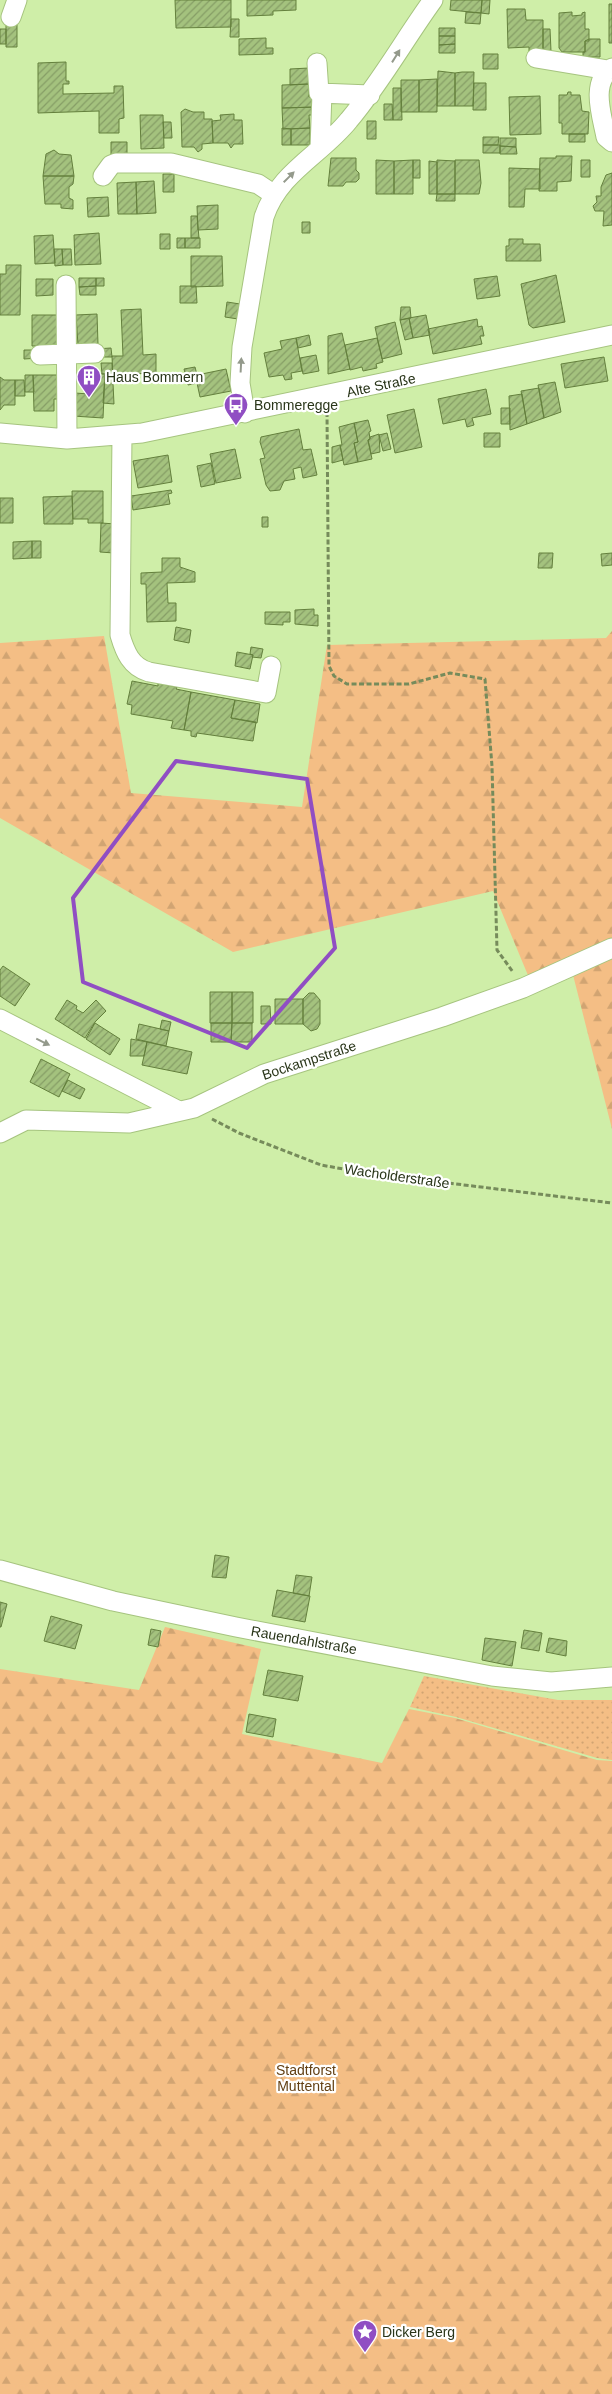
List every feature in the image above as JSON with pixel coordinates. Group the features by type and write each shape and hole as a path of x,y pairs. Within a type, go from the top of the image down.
{"street":[{"path":"245,413 240,383 242,347 264,217 273,194 347,123 370,94 433,0"},
{"path":"536,58 610,69"},
{"path":"317,63 320,93 322,93 320,148"},
{"path":"610,69 601,80 599,90 606,137 612,142"},
{"path":"322,93 370,94"},
{"path":"102,176 111,165 116,163 171,163 258,184 273,194"},
{"path":"66,284 67,439"},
{"name":"Alte Straße","path":"0,433 67,439 142,433 327,396 612,335"},
{"path":"40,355 95,353"},
{"path":"122,435 120,635 127,654 139,669 149,672 266,693 271,666"},
{"name":"Bockampstraße","path":"0,1133 26,1120 128,1123 152,1119 186,1109 264,1074 442,1017 523,988 612,948"},
{"path":"0,1019 186,1109"},
{"name":"Rauendahlstraße","path":"0,1570 113,1601 236,1627 492,1676 551,1682 612,1678"}],"path":[{"path":"327,396 329,666 334,676 347,684 409,684 450,673 485,680 492,766 497,950 523,988"},
{"name":"Wacholderstraße","path":"186,1109 239,1133 321,1165 366,1173 612,1203"}],"highlighted area":[{"path":"176,761 307,779 335,948 247,1048 83,982 73,898"}],"green space":[{"path":"612,631 612,1129 571,967 532,985 493,891 233,952 0,818 0,643 104,636 131,793 302,807 327,645 606,638"},
{"name":"Stadtforst Muttental","path":"165,1627 261,1649 242,1734 382,1763 409,1709 455,1718 597,1760 612,1761 612,2394 0,2394 0,1669 139,1690"},
{"path":"424,1676 558,1700 612,1700 612,1760 597,1758 456,1717 410,1707"}],"building":[{"path":"175,0 231,0 231,27 176,28"},
{"path":"247,0 296,0 296,10 273,11 273,15 247,16"},
{"path":"451,0 482,0 481,13 450,10"},
{"path":"482,0 490,0 489,14 481,13"},
{"path":"609,4 612,4 612,43 609,43"},
{"path":"507,9 525,9 526,20 543,20 543,51 529,51 529,47 508,48"},
{"path":"466,12 481,13 480,24 465,23"},
{"path":"572,12 572,16 582,15 585,12 585,29 589,29 589,41 585,41 585,52 562,52 559,48 559,13"},
{"path":"231,19 239,19 239,37 230,37"},
{"path":"6,25 17,25 17,47 6,47"},
{"path":"439,28 455,28 455,36 439,36"},
{"path":"0,29 6,29 6,44 0,44"},
{"path":"543,29 550,29 551,51 543,51"},
{"path":"439,36 455,36 455,44 439,45"},
{"path":"266,38 266,48 273,48 273,54 239,55 239,39"},
{"path":"600,39 600,57 583,57 585,41"},
{"path":"455,44 455,53 439,53 439,45"},
{"path":"483,54 498,54 498,69 483,69"},
{"path":"66,62 66,81 69,81 69,84 63,84 63,94 114,93 114,86 123,86 124,118 119,119 119,133 99,133 99,111 38,113 38,63"},
{"path":"309,68 309,84 290,85 290,69"},
{"path":"438,71 455,73 455,106 437,106"},
{"path":"474,72 473,106 455,106 455,73"},
{"path":"437,79 437,112 419,112 419,80"},
{"path":"401,80 419,80 419,112 401,112"},
{"path":"474,83 486,83 486,110 473,110"},
{"path":"309,84 309,97 316,97 316,107 282,108 282,85"},
{"path":"393,88 401,88 402,120 393,120"},
{"path":"568,92 571,92 571,95 580,95 582,111 589,112 588,134 562,134 562,123 559,123 559,95 567,95"},
{"path":"540,96 541,134 510,135 509,97"},
{"path":"384,104 392,104 393,120 384,120"},
{"path":"316,107 317,115 309,115 310,128 283,129 282,108"},
{"path":"185,109 193,112 204,112 204,119 212,119 213,143 202,144 202,149 198,152 194,147 182,147 181,112"},
{"path":"234,114 234,120 242,120 243,144 234,144 231,148 228,143 213,143 212,121 221,120 220,115"},
{"path":"140,115 163,115 164,148 141,149"},
{"path":"367,121 376,121 376,139 367,139"},
{"path":"163,122 171,122 172,138 164,138"},
{"path":"282,128 291,129 291,145 282,145"},
{"path":"310,128 310,145 291,145 291,129"},
{"path":"569,134 585,134 585,142 569,142"},
{"path":"483,137 499,137 498,145 483,145"},
{"path":"500,138 516,138 516,147 500,146"},
{"path":"111,142 127,142 127,155 111,155"},
{"path":"483,145 500,145 500,153 483,153"},
{"path":"500,146 516,147 517,154 500,154"},
{"path":"54,150 59,154 71,155 74,176 43,176 46,154"},
{"path":"556,156 572,156 571,181 557,182 557,191 539,191 540,158 556,158"},
{"path":"331,158 356,158 356,170 359,173 359,179 356,182 346,182 343,186 328,186"},
{"path":"376,160 394,161 394,194 376,194"},
{"path":"413,160 420,160 420,178 413,178"},
{"path":"413,160 413,194 394,194 394,161"},
{"path":"437,160 455,161 455,194 437,194"},
{"path":"455,160 479,160 481,183 479,194 455,194"},
{"path":"581,160 590,160 590,177 581,177"},
{"path":"429,161 437,162 437,194 429,194"},
{"path":"509,168 540,169 540,189 525,189 524,207 509,207"},
{"path":"612,173 612,225 603,226 604,211 595,211 593,206 597,202 596,196 601,196 601,187 606,175"},
{"path":"163,174 174,174 174,192 163,192"},
{"path":"43,176 74,176 73,184 69,187 69,198 73,200 73,209 61,208 61,204 45,204"},
{"path":"154,181 156,213 137,214 136,182"},
{"path":"136,182 137,214 118,214 117,183"},
{"path":"437,194 455,194 455,201 436,201"},
{"path":"108,197 109,216 88,217 87,198"},
{"path":"218,205 218,229 198,230 197,206"},
{"path":"191,216 197,216 199,238 191,238"},
{"path":"302,222 310,222 310,233 302,233"},
{"path":"99,233 101,264 75,265 74,235"},
{"path":"160,234 170,234 170,249 160,249"},
{"path":"53,235 55,263 35,264 34,236"},
{"path":"177,238 185,238 185,248 177,248"},
{"path":"185,238 200,238 200,248 185,248"},
{"path":"509,239 523,239 523,244 540,244 541,261 506,261 506,246 509,246"},
{"path":"54,249 62,249 63,265 55,266"},
{"path":"62,249 71,249 72,265 63,265"},
{"path":"191,256 222,256 223,286 191,287"},
{"path":"6,265 21,265 20,315 0,315 0,274 6,274"},
{"path":"556,275 565,322 533,328 529,325 521,284"},
{"path":"497,276 500,296 477,299 474,279"},
{"path":"79,278 96,278 96,286 79,287"},
{"path":"96,278 104,278 104,286 96,286"},
{"path":"36,279 53,279 53,295 36,296"},
{"path":"96,286 96,295 80,295 79,287"},
{"path":"180,286 196,286 197,303 180,303"},
{"path":"227,302 240,304 238,319 225,317"},
{"path":"401,307 410,307 411,318 400,320"},
{"path":"141,309 143,355 156,354 156,373 129,374 129,378 113,379 112,356 123,356 121,310"},
{"path":"97,314 98,344 78,345 76,315"},
{"path":"32,315 57,315 57,346 32,346"},
{"path":"426,315 430,335 413,338 409,318"},
{"path":"409,318 413,338 405,340 400,320"},
{"path":"477,319 478,327 482,326 484,336 480,336 482,344 433,354 428,329"},
{"path":"395,322 402,354 382,359 375,327"},
{"path":"342,333 350,369 328,374 328,336"},
{"path":"309,335 311,345 298,348 296,338"},
{"path":"296,338 302,371 291,373 292,379 285,380 283,375 269,377 264,353 282,349 280,341"},
{"path":"377,338 383,362 376,364 377,368 363,371 362,367 350,370 345,345"},
{"path":"111,348 112,357 95,357 95,349"},
{"path":"24,350 40,350 40,358 24,359"},
{"path":"316,355 319,371 303,374 300,358"},
{"path":"604,357 608,381 565,388 561,364"},
{"path":"101,363 112,363 114,404 103,403 105,374 102,374"},
{"path":"195,367 197,375 226,369 231,391 200,397 197,383 188,385 184,369"},
{"name":"Haus Bommern","path":"90,373 105,374 103,418 73,416 75,393 89,394"},
{"path":"25,375 33,375 34,392 25,392"},
{"path":"33,375 58,375 58,399 54,399 54,411 34,411"},
{"path":"0,377 4,380 15,380 15,405 4,405 0,410"},
{"path":"15,380 24,380 25,396 15,396"},
{"path":"555,382 561,412 544,418 538,385"},
{"path":"539,388 544,418 527,424 521,391"},
{"path":"486,389 491,414 472,418 474,425 467,427 465,419 443,424 438,399"},
{"path":"522,394 527,424 510,430 509,396"},
{"path":"501,408 510,408 510,424 501,424"},
{"path":"414,409 422,447 395,453 387,415"},
{"path":"368,420 371,431 369,432 370,439 368,440 372,459 358,462 354,443 358,442 354,423"},
{"path":"354,423 358,442 354,443 358,462 344,465 339,427"},
{"path":"299,429 303,450 311,449 317,475 303,478 301,467 293,469 295,479 284,481 280,490 270,491 266,485 260,459 265,458 260,442 261,437"},
{"path":"387,433 391,449 383,451 379,435"},
{"path":"484,433 500,433 500,447 484,447"},
{"path":"379,434 380,452 371,454 368,440 370,437"},
{"path":"340,445 343,460 332,463 332,447"},
{"path":"235,449 241,478 216,483 210,454"},
{"path":"168,455 172,482 138,488 133,461"},
{"path":"211,463 215,484 201,487 197,466"},
{"path":"171,490 172,493 168,494 170,504 133,510 131,496"},
{"path":"72,491 103,491 103,523 88,523 88,519 73,519"},
{"path":"72,496 73,524 44,524 43,497"},
{"path":"0,498 13,498 13,523 0,523"},
{"path":"262,517 268,517 268,527 262,527"},
{"path":"101,523 116,524 114,553 100,552"},
{"path":"32,541 41,541 41,558 32,558"},
{"path":"32,541 32,558 13,559 13,542"},
{"path":"539,553 553,553 552,568 538,568"},
{"path":"612,553 612,565 602,566 601,554"},
{"path":"162,558 180,558 180,567 195,572 195,582 167,583 168,603 176,603 176,621 147,622 146,584 141,584 141,573 162,572"},
{"path":"314,609 314,615 318,615 318,626 295,624 295,610"},
{"path":"265,612 290,612 290,622 283,622 283,625 265,624"},
{"path":"176,627 191,630 189,643 174,640"},
{"path":"251,647 263,649 261,658 252,657 253,655 250,654"},
{"path":"237,652 253,655 250,669 235,666"},
{"path":"132,681 158,686 158,683 191,692 184,730 171,728 173,721 131,714 132,705 127,704"},
{"path":"191,692 235,700 231,718 256,722 253,741 197,733 196,737 191,736 191,731 184,730"},
{"path":"235,700 260,704 257,723 231,718"},
{"path":"3,966 30,984 15,1006 0,996 0,970"},
{"path":"210,992 232,992 232,1023 210,1023"},
{"path":"232,992 253,992 253,1023 232,1023"},
{"path":"309,993 314,993 320,1000 320,1024 317,1029 311,1031 303,1024 303,999"},
{"path":"275,999 303,999 303,1024 275,1024"},
{"path":"67,1000 77,1006 76,1009 83,1013 96,1000 106,1011 95,1022 85,1038 55,1019"},
{"path":"261,1006 270,1006 271,1024 261,1024"},
{"path":"162,1020 171,1022 169,1031 160,1029"},
{"path":"95,1023 120,1039 110,1055 86,1039"},
{"path":"211,1023 232,1023 231,1042 211,1042"},
{"path":"232,1023 252,1023 252,1042 231,1042"},
{"path":"139,1024 169,1031 166,1046 136,1039"},
{"path":"131,1039 147,1042 144,1056 130,1056"},
{"path":"147,1042 192,1052 187,1074 142,1065"},
{"path":"41,1059 70,1074 59,1097 30,1082"},
{"path":"68,1080 85,1089 80,1099 62,1091"},
{"path":"215,1555 229,1557 226,1578 212,1577"},
{"path":"296,1575 312,1577 309,1596 293,1593"},
{"path":"277,1590 310,1596 305,1622 272,1616"},
{"path":"0,1602 7,1604 1,1627 0,1627"},
{"path":"51,1616 82,1625 75,1649 44,1641"},
{"path":"151,1629 161,1631 158,1647 148,1645"},
{"path":"524,1630 542,1633 539,1651 521,1648"},
{"path":"485,1638 516,1642 512,1666 482,1660"},
{"path":"549,1638 567,1641 566,1656 546,1652"},
{"path":"268,1670 303,1676 298,1701 263,1695"},
{"path":"249,1714 276,1719 273,1737 246,1732"}],"place":[{"name":"Haus Bommern","path":"89,398"},
{"name":"Bommeregge","path":"236,426"},
{"name":"Dicker Berg","path":"365,2353"}]}
